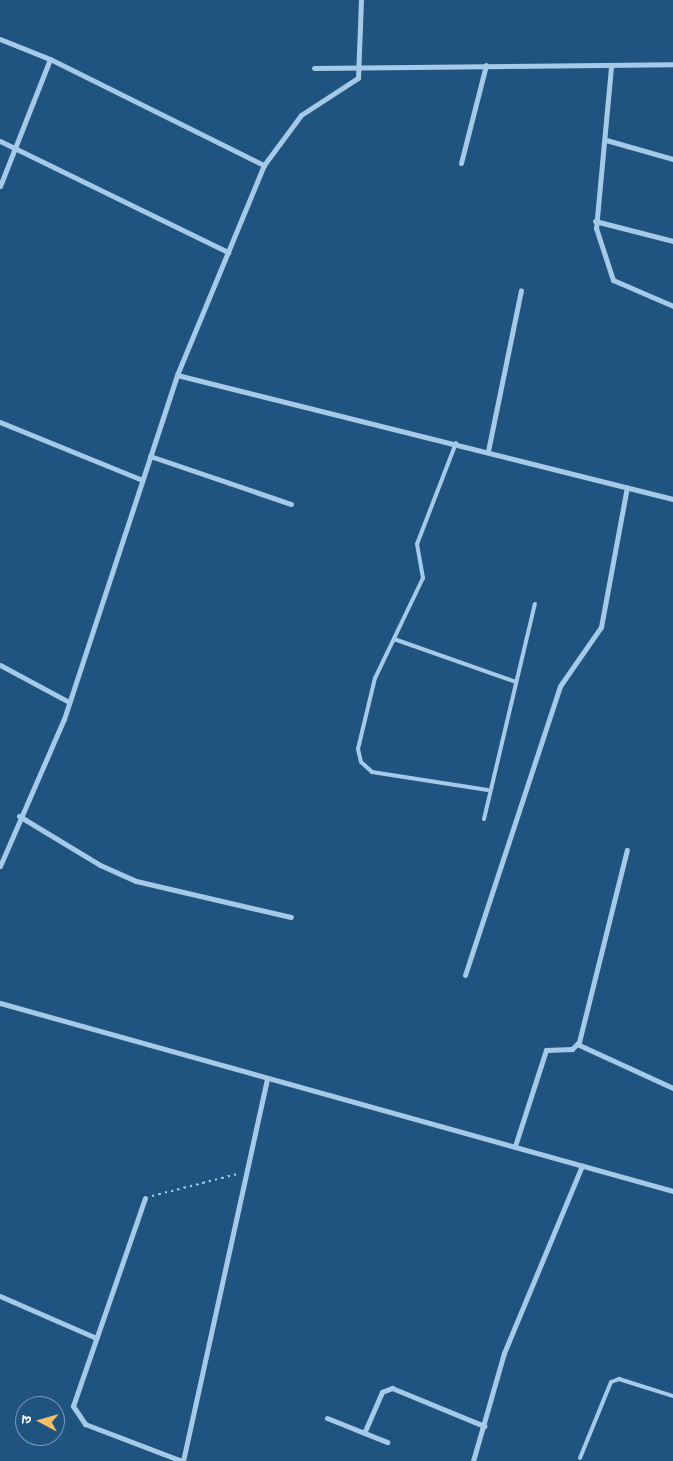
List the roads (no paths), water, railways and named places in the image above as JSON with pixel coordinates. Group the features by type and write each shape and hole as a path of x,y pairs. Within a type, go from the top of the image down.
{"street":[{"path":"0,866 19,816 69,702 177,375 264,165 291,124 354,83 359,69 361,0"},
{"path":"0,39 50,59 264,165"},
{"path":"0,186 50,59"},
{"path":"314,68 359,69 486,65 611,66 673,64"},
{"path":"461,163 486,65"},
{"path":"611,66 606,140 595,221 613,280 673,306"},
{"path":"606,140 673,158"},
{"path":"0,141 228,252"},
{"path":"595,221 673,241"},
{"path":"488,451 521,290"},
{"path":"177,375 456,443 673,499"},
{"path":"0,422 142,480"},
{"path":"150,456 291,504"},
{"path":"465,975 560,686 601,627 627,487"},
{"path":"0,665 69,702"},
{"path":"19,816 100,866 136,881 291,917"},
{"path":"577,1044 627,850"},
{"path":"0,1004 673,1191"},
{"path":"515,1146 546,1050 577,1044 673,1088"},
{"path":"144,1198 96,1338 74,1412 85,1424 182,1461 267,1078"},
{"path":"473,1461 504,1353 582,1166"},
{"path":"0,1296 96,1338"},
{"path":"365,1431 382,1392 392,1388 484,1426"},
{"path":"328,1418 365,1431 387,1442"}],"lane":[{"path":"456,443 417,544 423,578 368,698 358,749 361,762 372,772 488,790"},
{"path":"484,819 488,790 535,604"},
{"path":"394,639 516,682"},
{"path":"580,1458 611,1382 619,1378 673,1396"}]}
